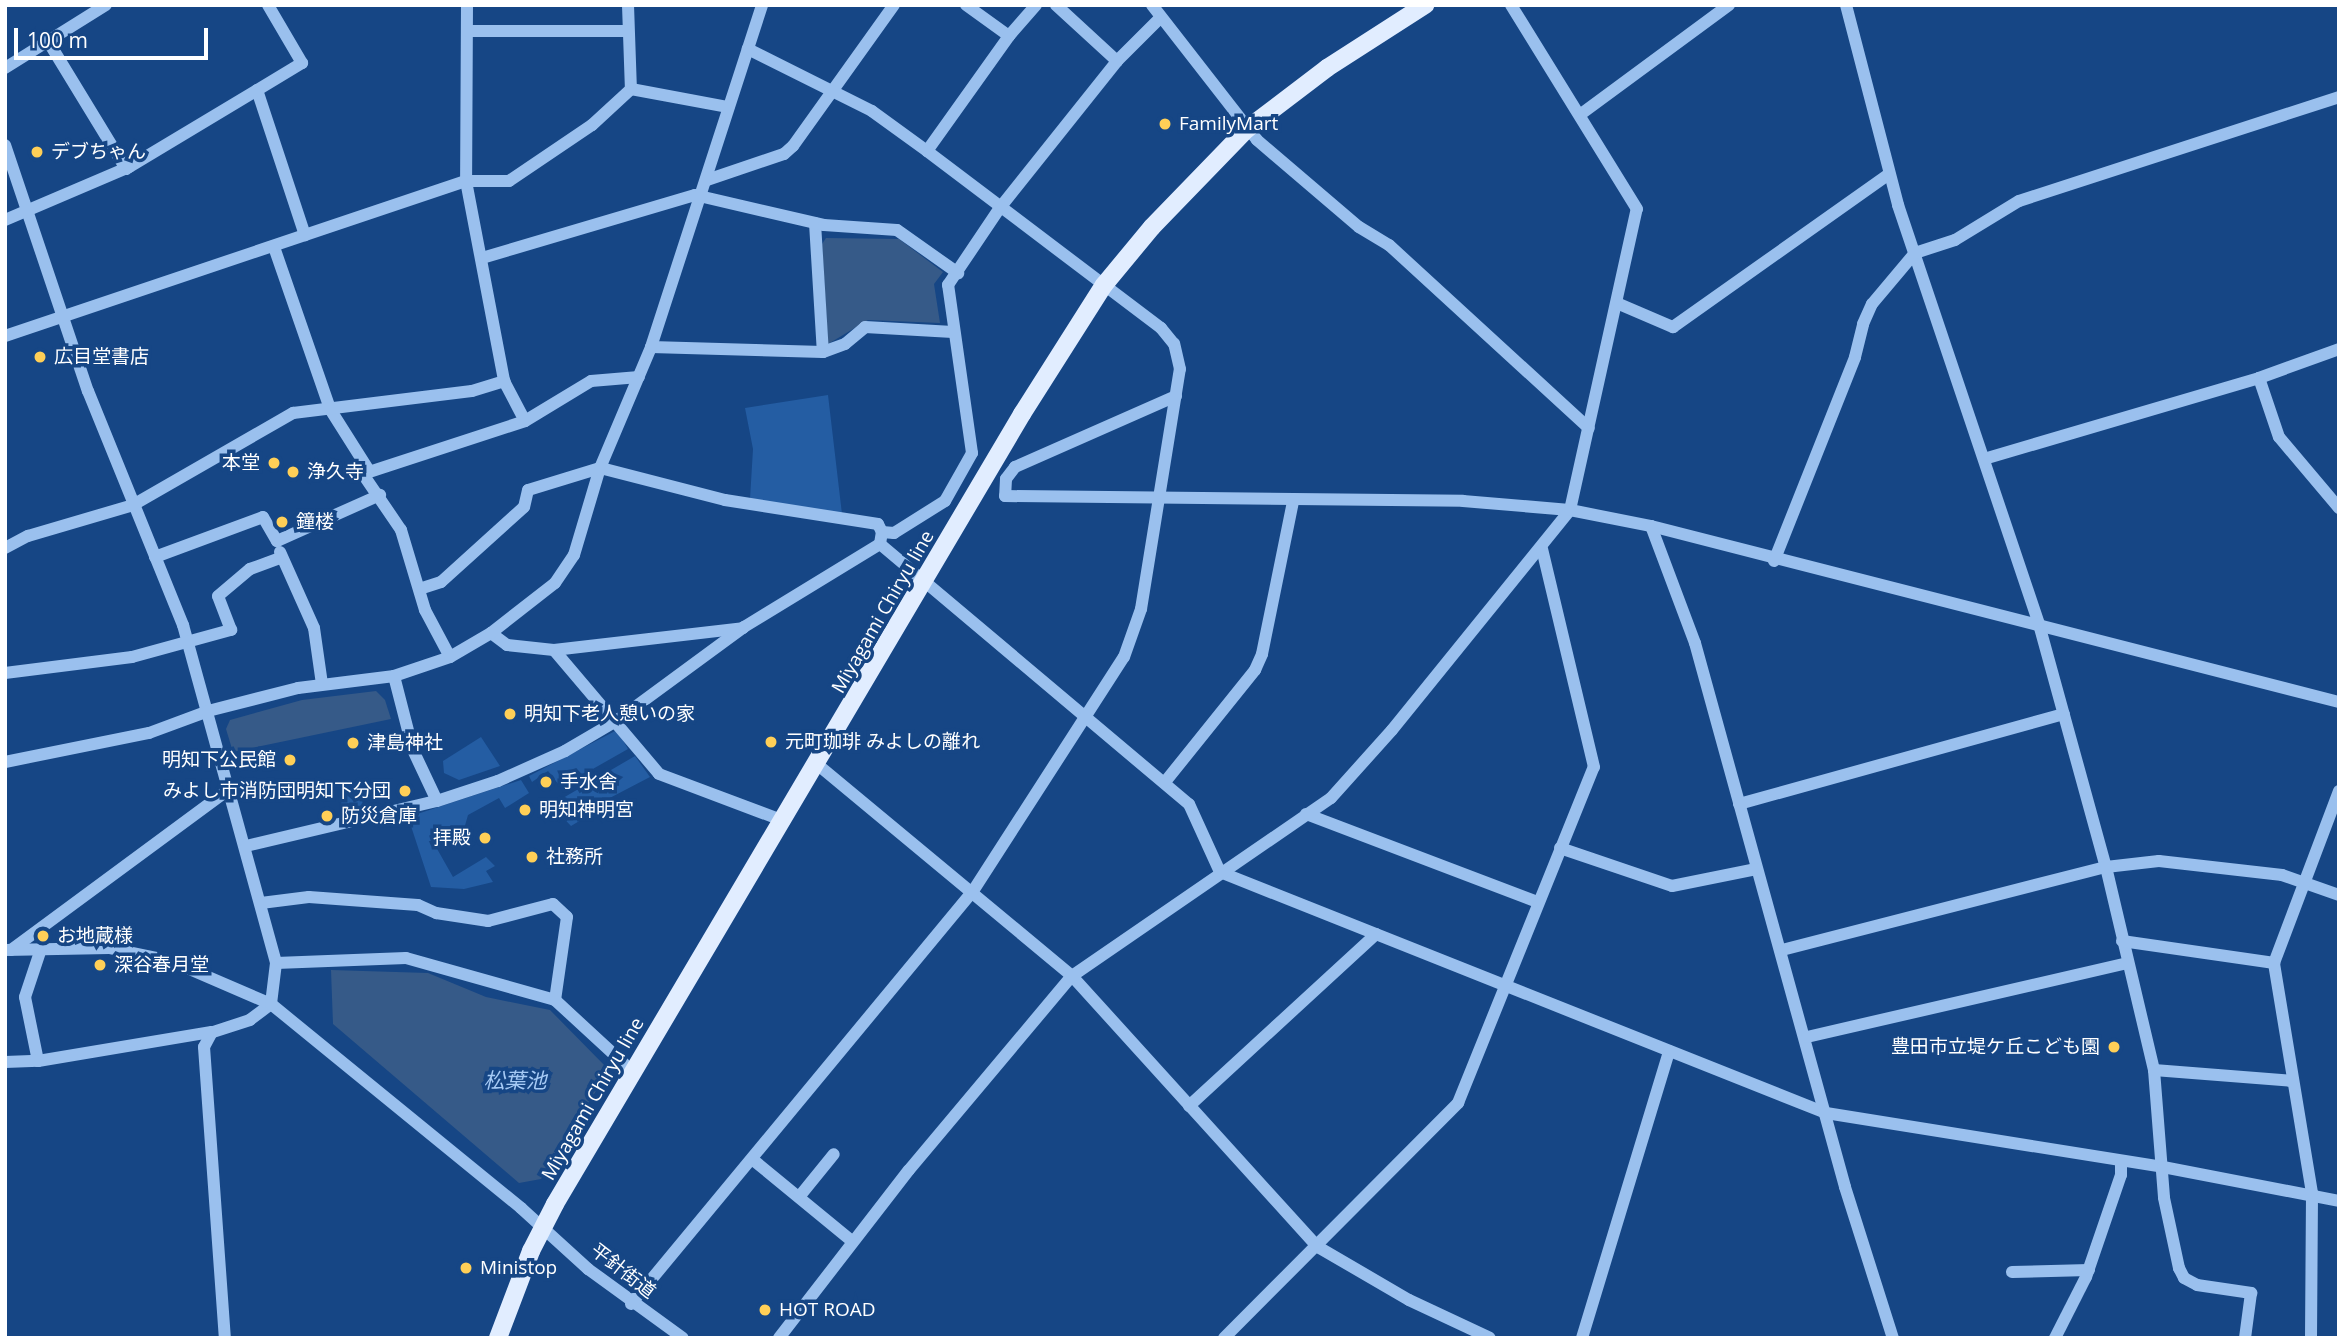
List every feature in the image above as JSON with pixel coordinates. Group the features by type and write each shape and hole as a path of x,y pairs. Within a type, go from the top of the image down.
{"main road":[{"name":"Miyagami Chiryu line","path":"498,1338 543,1228 632,1070 818,765 1022,414 1104,285 1152,227 1247,129 1327,68 1425,5"}],"street":[{"path":"5,68 106,5"},
{"path":"5,220 28,213 126,169 302,63 268,5"},
{"path":"467,5 466,181 504,381 525,421"},
{"path":"628,5 631,89"},
{"path":"5,762 149,733 208,711 322,684 394,676 450,657 491,632 543,594 565,571 581,535 600,468 651,346 703,195 728,107 762,5"},
{"path":"707,180 784,154 836,93 894,5"},
{"path":"966,5 1009,36"},
{"path":"927,151 1009,36 1036,5"},
{"path":"1056,5 1117,61"},
{"path":"1152,5 1247,129 1359,227 1389,245 1589,428"},
{"path":"779,1338 852,1241 1072,976 1331,798 1366,761 1542,549 1570,510 1619,304 1637,209 1581,114 1511,5"},
{"path":"1581,114 1729,5"},
{"path":"1846,5 1889,174 2040,628 2106,867 2154,1070 2163,1167 2179,1268 2184,1278 2197,1285 2251,1293 2245,1338"},
{"path":"246,846 436,801 498,781 617,721 744,627 881,538 894,533 945,501 972,453 948,285 999,209 1117,61 1161,17"},
{"path":"467,31 627,31"},
{"path":"47,41 126,169"},
{"path":"631,1304 973,891 1124,657 1141,609 1180,369 1174,344 1161,327 999,209 927,151 872,111 748,49"},
{"path":"631,89 728,107"},
{"path":"5,336 466,181 509,181 592,125 631,89"},
{"path":"257,90 305,235"},
{"path":"1774,561 1855,357 1863,324 1872,304 1915,253 1955,240 2031,197 2339,97"},
{"path":"5,145 63,317 133,505 188,642 276,963 271,1004 250,1020 212,1032 38,1061 5,1062"},
{"path":"1619,304 1673,327 1889,174"},
{"path":"482,258 703,195 814,223 897,230 958,273"},
{"path":"814,223 823,352"},
{"path":"274,247 330,409 369,469"},
{"path":"651,346 823,352 845,344 865,327 953,332"},
{"path":"1984,459 2259,378 2339,348"},
{"path":"450,657 425,610 401,530 380,495 363,474 369,469 525,421 592,381 639,377"},
{"path":"2259,378 2279,437 2339,508"},
{"path":"5,548 28,536 133,505 293,413 472,391 504,381"},
{"path":"1176,396 1015,467 1006,479 1005,496 1462,501 1570,510 1651,526 1774,561 2339,702"},
{"path":"420,589 441,582 524,507 528,490 600,468 724,500 878,524 881,538 923,585 1189,804 1220,872 1826,1113 2163,1167 2312,1193 2339,1201"},
{"path":"276,541 380,495"},
{"path":"1165,782 1255,670 1262,654 1293,500"},
{"path":"155,557 263,517 314,628 322,684"},
{"path":"1651,526 1695,643 1756,869 1782,950 1826,1113 1893,1338"},
{"path":"1224,1338 1318,1247 1458,1103 1503,985 1594,767 1542,549"},
{"path":"5,673 64,669 231,630 218,596 250,569 281,558"},
{"path":"491,632 507,645 554,650 744,627"},
{"path":"554,650 617,721 659,774 784,821"},
{"path":"394,676 413,750 436,801"},
{"path":"1739,804 2064,714"},
{"path":"818,765 973,891 1072,976 1318,1247 1409,1300 1490,1338"},
{"path":"8,950 229,789"},
{"path":"2312,1338 2312,1193 2274,963 2339,791"},
{"path":"1306,814 1538,902"},
{"path":"1560,848 1672,886 1756,869"},
{"path":"1782,950 2106,867 2159,860 2304,881 2339,895"},
{"path":"261,903 309,897 418,905 436,913 488,921 553,905 567,917 555,1000"},
{"path":"1189,1106 1376,934"},
{"path":"2122,941 2274,963"},
{"name":"平針街道","path":"8,950 109,948 171,961 271,1004 631,1304 682,1338"},
{"path":"38,1061 25,997 41,949"},
{"path":"276,963 406,958 555,1000 632,1070"},
{"path":"1807,1037 2128,963"},
{"path":"212,1032 204,1047 225,1338"},
{"path":"1582,1338 1670,1051"},
{"path":"2154,1070 2293,1080"},
{"path":"799,1197 835,1154"},
{"path":"752,1158 852,1241"},
{"path":"2055,1338 2088,1270 2121,1175 2122,1162"},
{"path":"2012,1272 2088,1270"}],"shaded area":[{"path":"828,395 842,514 750,499 753,449 745,408"},
{"path":"617,730 628,749 559,785 548,771 532,782 529,776"},
{"path":"481,737 500,766 459,780 444,773 443,761"},
{"path":"635,756 650,777 581,813 581,820 571,826 551,805"},
{"path":"521,780 529,793 505,808 499,798 468,815 464,829 436,847 453,877 486,857 495,866 486,871 493,882 464,889 431,887 408,817"},
{"path":"352,794 360,797 363,805 360,813 352,816 344,813 341,805 344,797"}],"water":[{"path":"826,238 899,239 943,272 934,284 940,323 868,320 828,344 822,244"},
{"path":"376,691 385,700 391,719 233,752 226,729 230,720 302,700"},
{"name":"松葉池","path":"331,970 428,973 486,997 550,1010 609,1070 541,1179 519,1183 333,1024"}],"place":[{"name":"FamilyMart","path":"1165,124"},
{"name":"デブちゃん","path":"37,152"},
{"name":"広目堂書店","path":"40,357"},
{"name":"本堂","path":"274,463"},
{"name":"浄久寺","path":"293,472"},
{"name":"鐘楼","path":"282,522"},
{"name":"明知下老人憩いの家","path":"510,714"},
{"name":"元町珈琲 みよしの離れ","path":"771,742"},
{"name":"津島神社","path":"353,743"},
{"name":"明知下公民館","path":"290,760"},
{"name":"手水舎","path":"546,782"},
{"name":"みよし市消防団明知下分団","path":"405,791"},
{"name":"明知神明宮","path":"525,810"},
{"name":"防災倉庫","path":"327,816"},
{"name":"拝殿","path":"485,838"},
{"name":"社務所","path":"532,857"},
{"name":"お地蔵様","path":"43,936"},
{"name":"深谷春月堂","path":"100,965"},
{"name":"豊田市立堤ケ丘こども園","path":"2114,1047"},
{"name":"Ministop","path":"466,1268"},
{"name":"HOT ROAD","path":"765,1310"}]}
